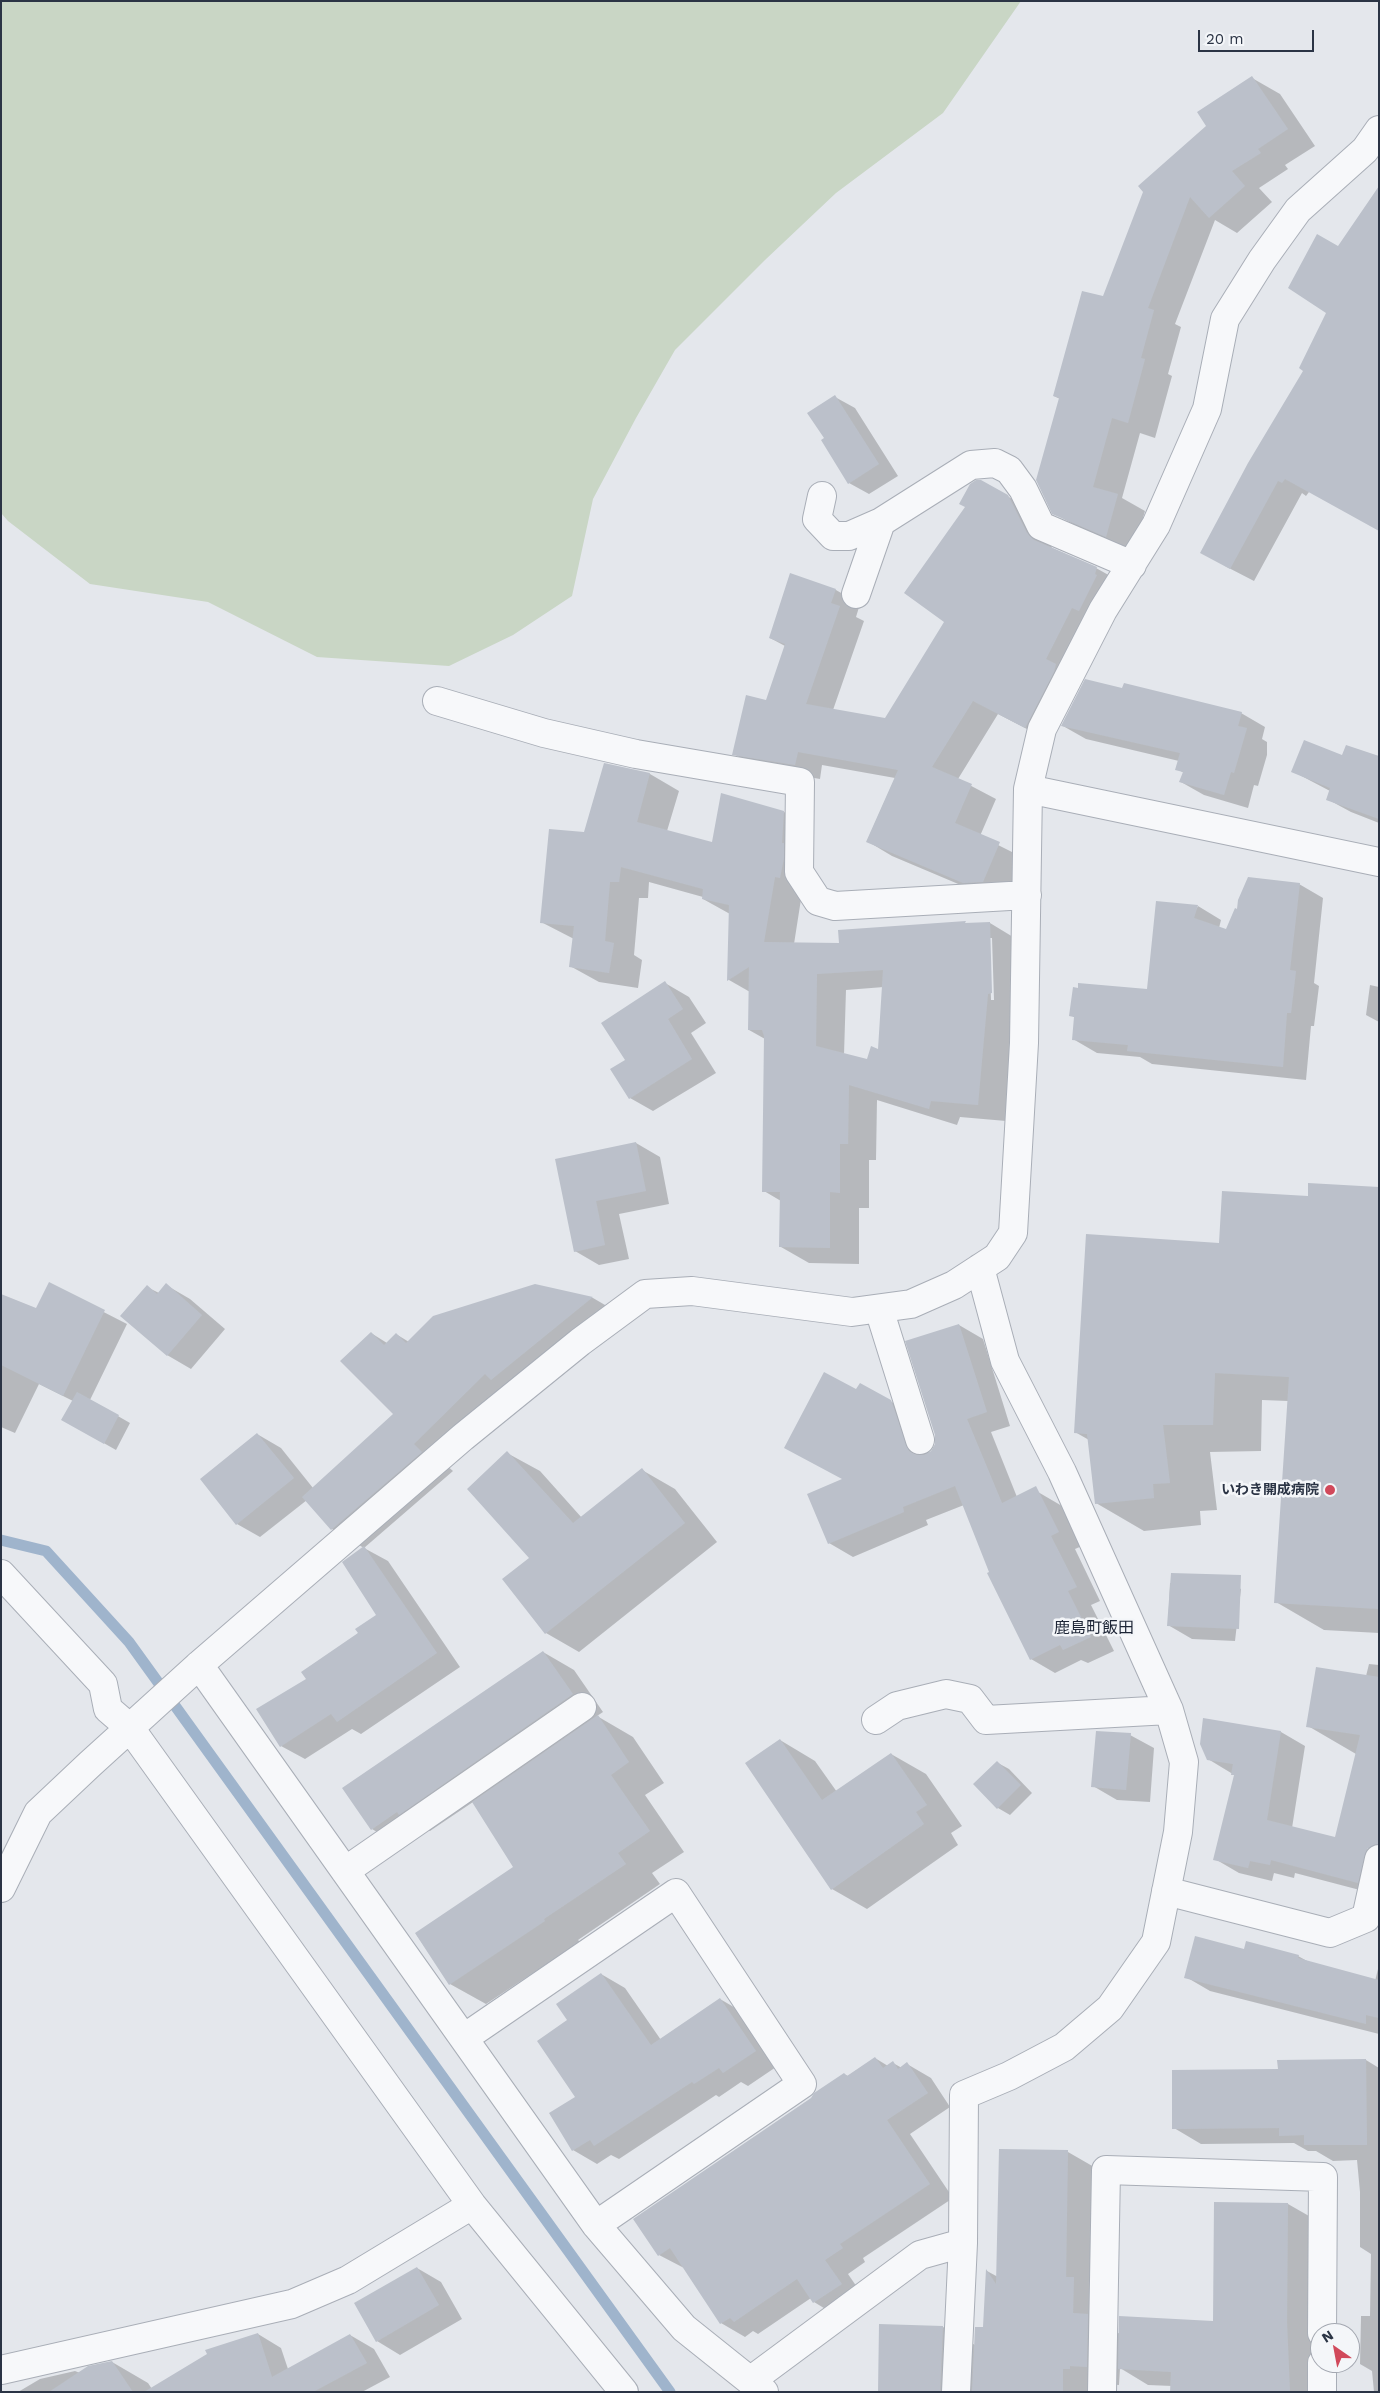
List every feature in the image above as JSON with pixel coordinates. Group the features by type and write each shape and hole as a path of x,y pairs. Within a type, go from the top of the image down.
{"street":[{"path":"1,1888 38,1813 130,1728 199,1665 463,1437 580,1342 644,1294 692,1291 852,1312 911,1304 954,1285 997,1257 1013,1233 1024,1043 1028,789 1042,729 1103,610 1156,525 1207,409 1226,319 1262,260 1298,210 1364,150 1379,130"},
{"path":"822,496 817,519 833,536 849,536 881,522 971,464 995,463 1009,470 1023,489 1041,526 1132,565"},
{"path":"856,594 881,522"},
{"path":"437,701 544,733 627,752 800,782 799,872 818,900 835,906 1026,895"},
{"path":"1028,789 1379,862"},
{"path":"956,2392 963,2243 964,2095 1008,2076 1064,2047 1110,2008 1156,1942 1178,1832 1184,1762 1170,1710 1062,1472 1005,1361 980,1268"},
{"path":"879,1309 920,1440"},
{"path":"1,1574 103,1684 108,1709 130,1728 472,2205 624,2392"},
{"path":"199,1665 596,2225 684,2328 757,2386 920,2255 963,2243"},
{"path":"876,1720 897,1706 946,1694 970,1699 986,1720 1170,1710"},
{"path":"345,1871 582,1707"},
{"path":"1166,1891 1330,1933 1366,1918 1379,1859"},
{"path":"464,2038 676,1893 802,2084 596,2225"},
{"path":"1102,2392 1106,2170 1323,2177 1322,2323"},
{"path":"1,2370 292,2304 348,2280 472,2205"},
{"path":"1322,2373 1322,2392"}],"green space":[{"path":"1,1 1021,1 943,113 836,193 765,260 675,350 593,499 572,596 513,635 449,666 317,657 208,602 90,584 8,521 1,513"}],"building":[{"path":"1252,76 1288,129 1258,149 1261,153 1232,171 1245,186 1209,218 1190,197 1148,308 1154,310 1141,358 1145,359 1128,423 1112,418 1093,487 1118,494 1106,537 1052,514 1036,480 1059,398 1053,396 1082,291 1103,296 1143,192 1138,186 1206,126 1197,112"},
{"path":"1379,186 1379,531 1285,479 1282,483 1278,481 1230,569 1200,553 1248,463 1303,371 1299,368 1326,313 1288,288 1317,234 1338,246"},
{"path":"835,395 879,464 848,484 821,440 824,438 807,413"},
{"path":"976,480 981,480 1008,495 1027,533 1034,540 1097,567 1095,574 1097,575 1079,611 1072,608 1046,659 1056,664 1054,672 1025,728 973,701 932,767 972,784 955,823 1000,842 983,882 963,883 866,842 898,770 798,752 795,765 732,755 746,695 766,700 785,644 769,638 790,573 836,589 831,603 840,606 806,704 885,718 944,622 904,593 965,507 959,504 970,484"},
{"path":"1085,679 1122,688 1124,683 1242,712 1238,726 1247,728 1234,773 1231,772 1224,795 1179,782 1183,772 1175,770 1180,753 1061,726"},
{"path":"1304,740 1342,755 1346,745 1379,756 1379,819 1326,800 1330,788 1291,772"},
{"path":"604,763 650,773 637,822 712,842 721,793 784,811 782,843 784,843 784,858 780,878 775,877 764,942 839,943 838,930 966,921 965,923 990,922 992,993 988,994 978,1105 931,1101 929,1109 849,1085 848,1144 840,1144 840,1193 830,1192 830,1248 779,1247 780,1192 762,1192 764,1036 762,1030 748,1030 749,967 727,981 729,905 702,899 703,889 621,867 619,882 610,882 605,941 614,943 609,973 569,967 574,926 540,923 549,829 584,832","holes":["883,970 878,1049 871,1046 867,1059 816,1046 817,974"]},
{"path":"1248,877 1300,883 1290,970 1296,971 1291,1013 1287,1013 1283,1067 1127,1051 1128,1045 1072,1040 1074,1017 1069,1016 1073,987 1078,988 1078,983 1147,989 1156,901 1198,905 1194,918 1226,929 1235,908 1237,909 1238,900"},
{"path":"665,981 683,1009 668,1019 692,1059 629,1099 610,1069 625,1060 601,1023"},
{"path":"636,1142 646,1191 596,1201 605,1245 574,1252 555,1159"},
{"name":"いわき開成病院","path":"1308,1183 1379,1187 1379,1609 1274,1603 1289,1377 1215,1373 1213,1425 1163,1425 1170,1483 1153,1484 1154,1498 1095,1504 1087,1434 1074,1433 1086,1234 1219,1243 1222,1191 1308,1196"},
{"path":"49,1282 105,1310 63,1396 1,1365 1,1294 36,1308"},
{"path":"166,1283 202,1315 167,1356 120,1316 147,1285 157,1294"},
{"path":"535,1284 593,1297 491,1380 485,1374 414,1444 422,1452 331,1530 302,1497 393,1414 340,1361 371,1332 384,1345 396,1333 406,1343 433,1316"},
{"path":"959,1324 987,1412 967,1419 1002,1503 1036,1486 1059,1532 1051,1536 1077,1587 1068,1591 1091,1637 1063,1650 1060,1645 1030,1660 987,1573 989,1572 955,1486 903,1507 904,1512 828,1544 807,1494 842,1479 784,1448 824,1372 856,1389 860,1383 891,1400 909,1451 917,1455 924,1455 931,1451 935,1444 935,1435 905,1341"},
{"path":"77,1392 119,1415 104,1444 61,1420"},
{"path":"257,1433 294,1478 236,1525 200,1479"},
{"path":"507,1451 573,1523 642,1468 685,1523 545,1634 502,1579 529,1558 467,1489"},
{"path":"364,1546 437,1653 337,1722 331,1714 280,1747 256,1709 306,1679 301,1672 358,1633 355,1629 376,1615 342,1562"},
{"path":"1171,1573 1241,1575 1239,1629 1167,1626"},
{"path":"543,1651 573,1694 399,1815 397,1812 371,1830 342,1788"},
{"path":"1316,1667 1379,1677 1379,1844 1367,1849 1358,1883 1271,1860 1270,1865 1250,1861 1248,1868 1213,1860 1234,1775 1231,1775 1233,1764 1207,1760 1200,1744 1203,1718 1281,1731 1267,1820 1335,1837 1360,1735 1306,1727"},
{"path":"598,1715 629,1762 611,1775 650,1831 618,1853 626,1864 449,1985 415,1933 513,1867 472,1802"},
{"path":"1096,1731 1131,1733 1126,1790 1091,1787"},
{"path":"780,1739 822,1800 891,1753 927,1805 916,1812 924,1824 831,1890 745,1763"},
{"path":"997,1761 1021,1785 997,1809 973,1784"},
{"path":"1195,1936 1244,1949 1246,1941 1299,1955 1298,1958 1379,1980 1379,2018 1366,2015 1366,2024 1184,1978"},
{"path":"601,1973 651,2045 720,1998 756,2051 723,2073 719,2068 694,2084 692,2082 594,2146 590,2140 572,2151 549,2113 575,2097 537,2041 567,2020 556,2004"},
{"path":"875,2057 883,2068 893,2061 898,2069 907,2062 928,2093 887,2120 930,2184 840,2244 843,2248 825,2260 842,2284 813,2303 797,2279 734,2322 730,2318 720,2324 670,2248 658,2256 633,2219 811,2098 814,2093 844,2073 847,2076"},
{"path":"1366,2059 1367,2145 1304,2145 1304,2135 1279,2136 1279,2128 1172,2129 1172,2070 1278,2069 1277,2060"},
{"path":"999,2149 1068,2150 1066,2277 1074,2277 1073,2313 1088,2314 1087,2367 1070,2366 1070,2369 1063,2369 1063,2392 972,2392 975,2327 983,2327 986,2269 996,2284"},
{"path":"1214,2202 1288,2203 1287,2322 1290,2392 1170,2392 1171,2372 1118,2369 1119,2316 1213,2321"},
{"path":"417,2267 439,2305 376,2342 354,2303"},
{"path":"879,2324 943,2326 940,2392 878,2392"},
{"path":"258,2333 272,2377 350,2334 367,2363 313,2392 144,2392 207,2354 205,2350"},
{"path":"112,2361 133,2392 49,2392 88,2366"}],"waterway":[{"path":"1,1540 46,1551 129,1642 670,2392"}],"place":[{"name":"いわき開成病院","path":"1330,1490"}],"district":[{"name":"鹿島町飯田","path":"1094,1628"}]}
